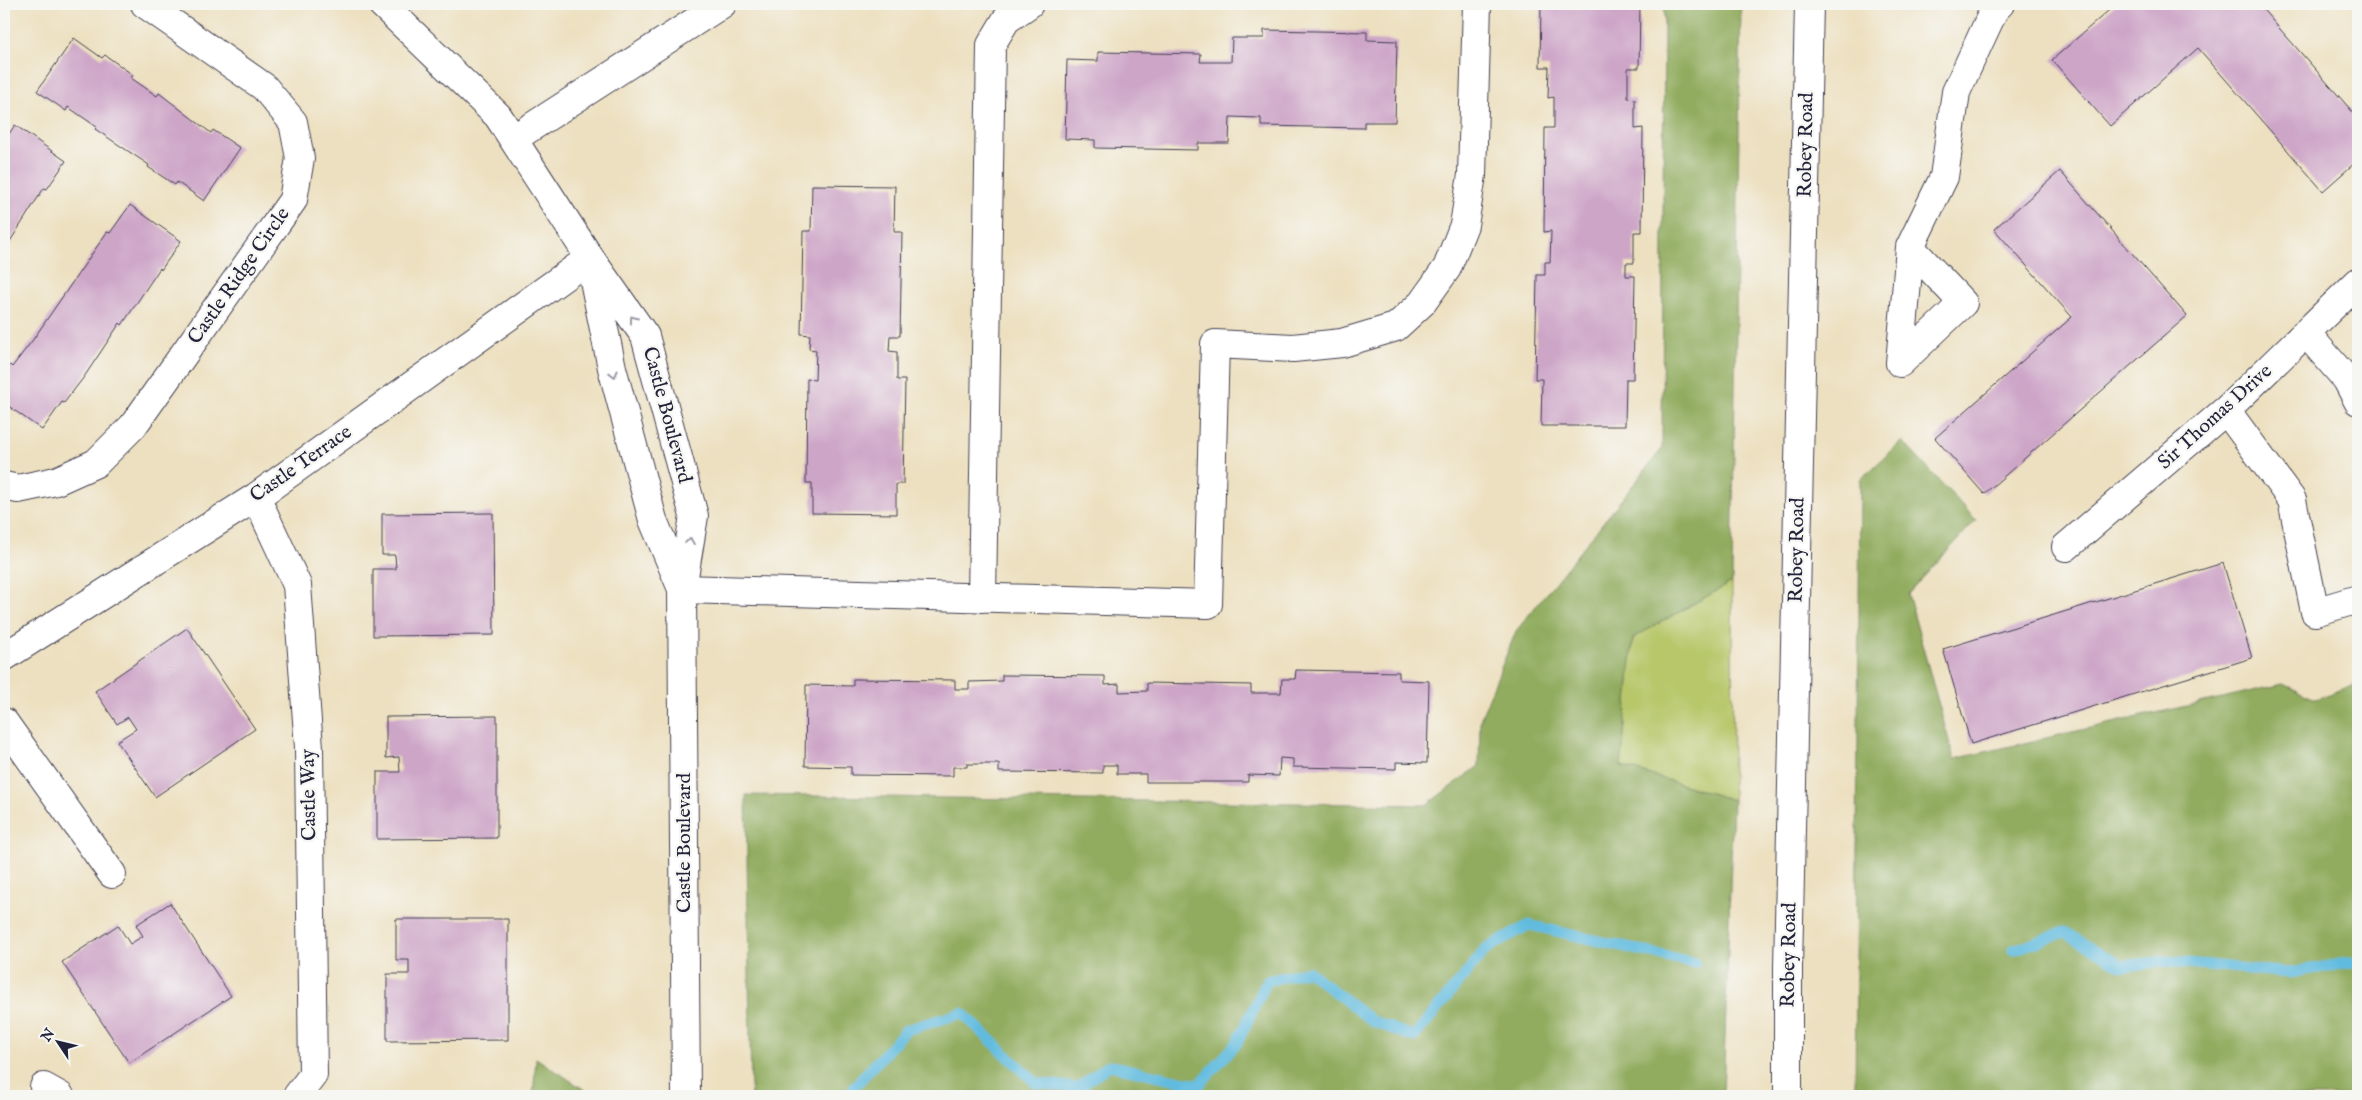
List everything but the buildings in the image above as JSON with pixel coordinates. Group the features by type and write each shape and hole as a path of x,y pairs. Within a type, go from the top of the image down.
{"street":[{"name":"Castle Ridge Circle","path":"4,486 18,489 56,481 96,463 133,426 293,200 300,158 293,122 264,86 145,4"},
{"name":"Castle Boulevard","path":"382,4 498,116 590,258 645,336 694,516 682,589 686,1096"},
{"path":"513,139 722,4"},
{"path":"982,598 991,45 1006,20 1028,4"},
{"path":"682,589 1208,604 1215,344 1293,348 1342,343 1396,328 1422,303 1447,268 1464,225 1472,175 1477,4"},
{"name":"Robey Road","path":"1788,1096 1788,967 1809,4"},
{"path":"1910,247 1944,176 1956,92 1993,6"},
{"name":"Castle Boulevard","path":"590,258 612,368 650,512 682,589"},
{"name":"Castle Terrace","path":"4,657 256,497 590,258"},
{"name":"Sir Thomas Drive","path":"2066,546 2226,410 2358,282"},
{"path":"2306,333 2347,380 2358,401"},
{"path":"2226,410 2292,500 2316,612 2358,599"},
{"name":"Castle Way","path":"256,497 297,585 309,748 313,1075 297,1096"},
{"path":"4,722 112,874"}],"green space":[{"path":"1664,4 1741,4 1732,582 1633,638 1621,766 1733,800 1723,1096 751,1096 746,795 1426,805 1479,766 1480,720 1516,631 1662,449"},
{"path":"1902,441 1976,520 1908,594 1954,759 2283,684 2315,699 2358,684 2358,1096 1855,1096 1860,480"},
{"path":"1732,582 1733,800 1621,766 1633,638"},
{"path":"536,1058 594,1096 533,1096"}],"waterway":[{"path":"854,1096 854,1087 906,1030 962,1013 1036,1083 1078,1088 1109,1065 1199,1085 1237,1043 1267,981 1308,971 1372,1021 1414,1037 1486,949 1529,925 1695,963"},
{"path":"2013,950 2064,932 2122,966 2167,961 2289,973 2358,961"}]}
